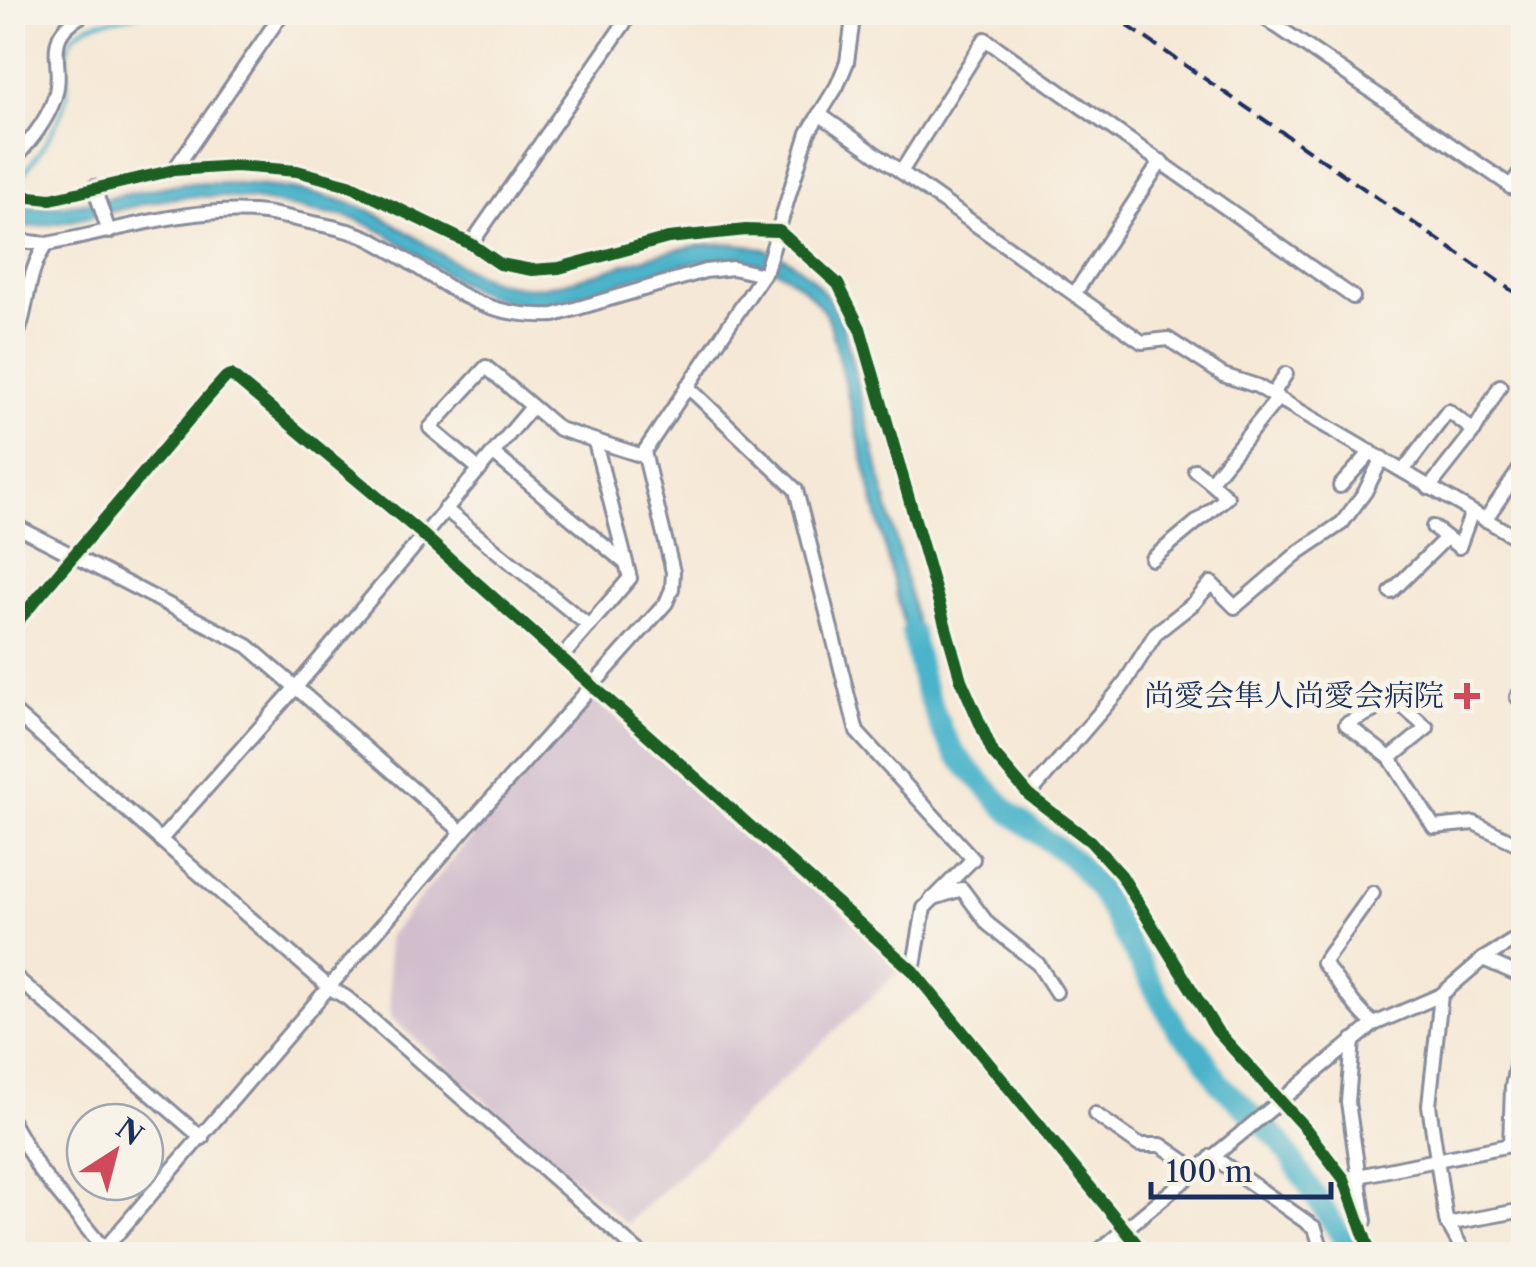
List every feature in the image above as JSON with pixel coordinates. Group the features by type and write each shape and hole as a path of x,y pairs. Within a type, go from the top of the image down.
{"street":[{"path":"12,162 53,103 58,88 55,46 60,32 88,12"},
{"path":"471,244 632,12"},
{"path":"12,1122 40,1171 104,1254 462,832 666,603 672,588 672,572 643,456 765,272 801,151 838,86 847,62 854,12"},
{"path":"1256,12 1524,196"},
{"path":"1274,25 1283,12"},
{"path":"174,170 280,13"},
{"path":"901,172 985,40 1353,297"},
{"path":"819,114 1142,342 1168,339 1223,375 1258,386 1524,542"},
{"path":"1074,293 1161,160"},
{"path":"16,194 52,199 174,170 236,166 314,176 350,185 471,244 500,264 532,270 559,268 668,238 746,230 777,235 838,284 850,304 961,680 994,753 1029,796 1107,858 1216,1031 1350,1178"},
{"path":"1510,186 1524,167"},
{"path":"94,187 108,232"},
{"path":"12,240 46,244 160,219 263,213 366,237 460,296 532,316 554,315 705,272 733,268 765,272"},
{"path":"12,346 27,308 35,260 46,244"},
{"path":"480,470 430,428 486,367 559,429 643,456"},
{"path":"1210,482 1275,397 1286,374"},
{"path":"12,628 231,375 422,534 913,971 1144,1254"},
{"path":"687,386 796,490 857,732 974,859 924,908 913,971"},
{"path":"1429,488 1474,430 1500,386"},
{"path":"162,838 297,686 532,407"},
{"path":"1403,471 1448,412 1474,430"},
{"path":"561,658 630,578 594,442"},
{"path":"495,454 625,564"},
{"path":"1029,796 1122,686 1156,633 1194,603 1210,584 1236,607 1299,552 1342,523 1366,492 1376,455"},
{"path":"1340,486 1376,455"},
{"path":"1485,520 1524,462"},
{"path":"1152,560 1227,497 1195,470"},
{"path":"445,508 589,626"},
{"path":"1433,527 1459,547 1471,514"},
{"path":"12,524 248,646 462,832"},
{"path":"1391,592 1446,538"},
{"path":"1390,758 1427,728 1395,700 1346,724 1390,758 1434,828 1474,823 1524,848"},
{"path":"12,710 641,1254"},
{"path":"929,900 962,889 988,924 1038,964 1056,992"},
{"path":"1373,894 1323,962 1348,992 1355,1008 1374,1024"},
{"path":"1095,1254 1374,1024 1441,995 1483,959 1524,934"},
{"path":"1483,959 1524,977"},
{"path":"12,974 202,1138"},
{"path":"1441,995 1429,1105 1447,1224 1464,1254"},
{"path":"1350,1178 1517,1145 1524,1022"},
{"path":"1353,1040 1348,1102 1350,1178 1370,1253"},
{"path":"1094,1114 1139,1145 1160,1145 1198,1170"},
{"path":"1212,1156 1315,1228 1323,1254"},
{"path":"1447,1224 1524,1210"}],"shaded area":[{"path":"590,695 905,966 626,1224 391,1018 387,938"}],"water":[{"path":"185,183 280,188 327,196 392,222 484,278 527,287 565,282 694,246 747,245 773,252 797,266 824,293 843,326 922,645 918,662 903,621 830,323 813,298 790,278 767,266 742,260 716,260 662,270 564,300 526,304 475,291 393,238 350,218 222,197 182,197 69,221 13,228 12,206 78,204"}],"waterway":[{"path":"14,187 62,111 68,90 67,55 72,39 85,27 145,12"},
{"path":"912,633 923,683 956,755 1010,813 1075,861 1099,890 1178,1031 1199,1050 1219,1083 1279,1140 1353,1254"}],"railway":[{"path":"1108,12 1524,299"}],"cycle path":[{"path":"12,191 19,196 51,199 174,170 236,166 297,171 349,185 471,244 500,264 532,270 559,268 668,238 746,230 779,231 838,284 860,328 961,680 993,753 1029,795 1090,841 1121,875 1217,1031 1305,1128 1344,1179 1370,1252"},
{"path":"12,628 231,375 422,534 913,971 1145,1254"}],"place":[{"name":"尚愛会隼人尚愛会病院","path":"1467,696"}]}
